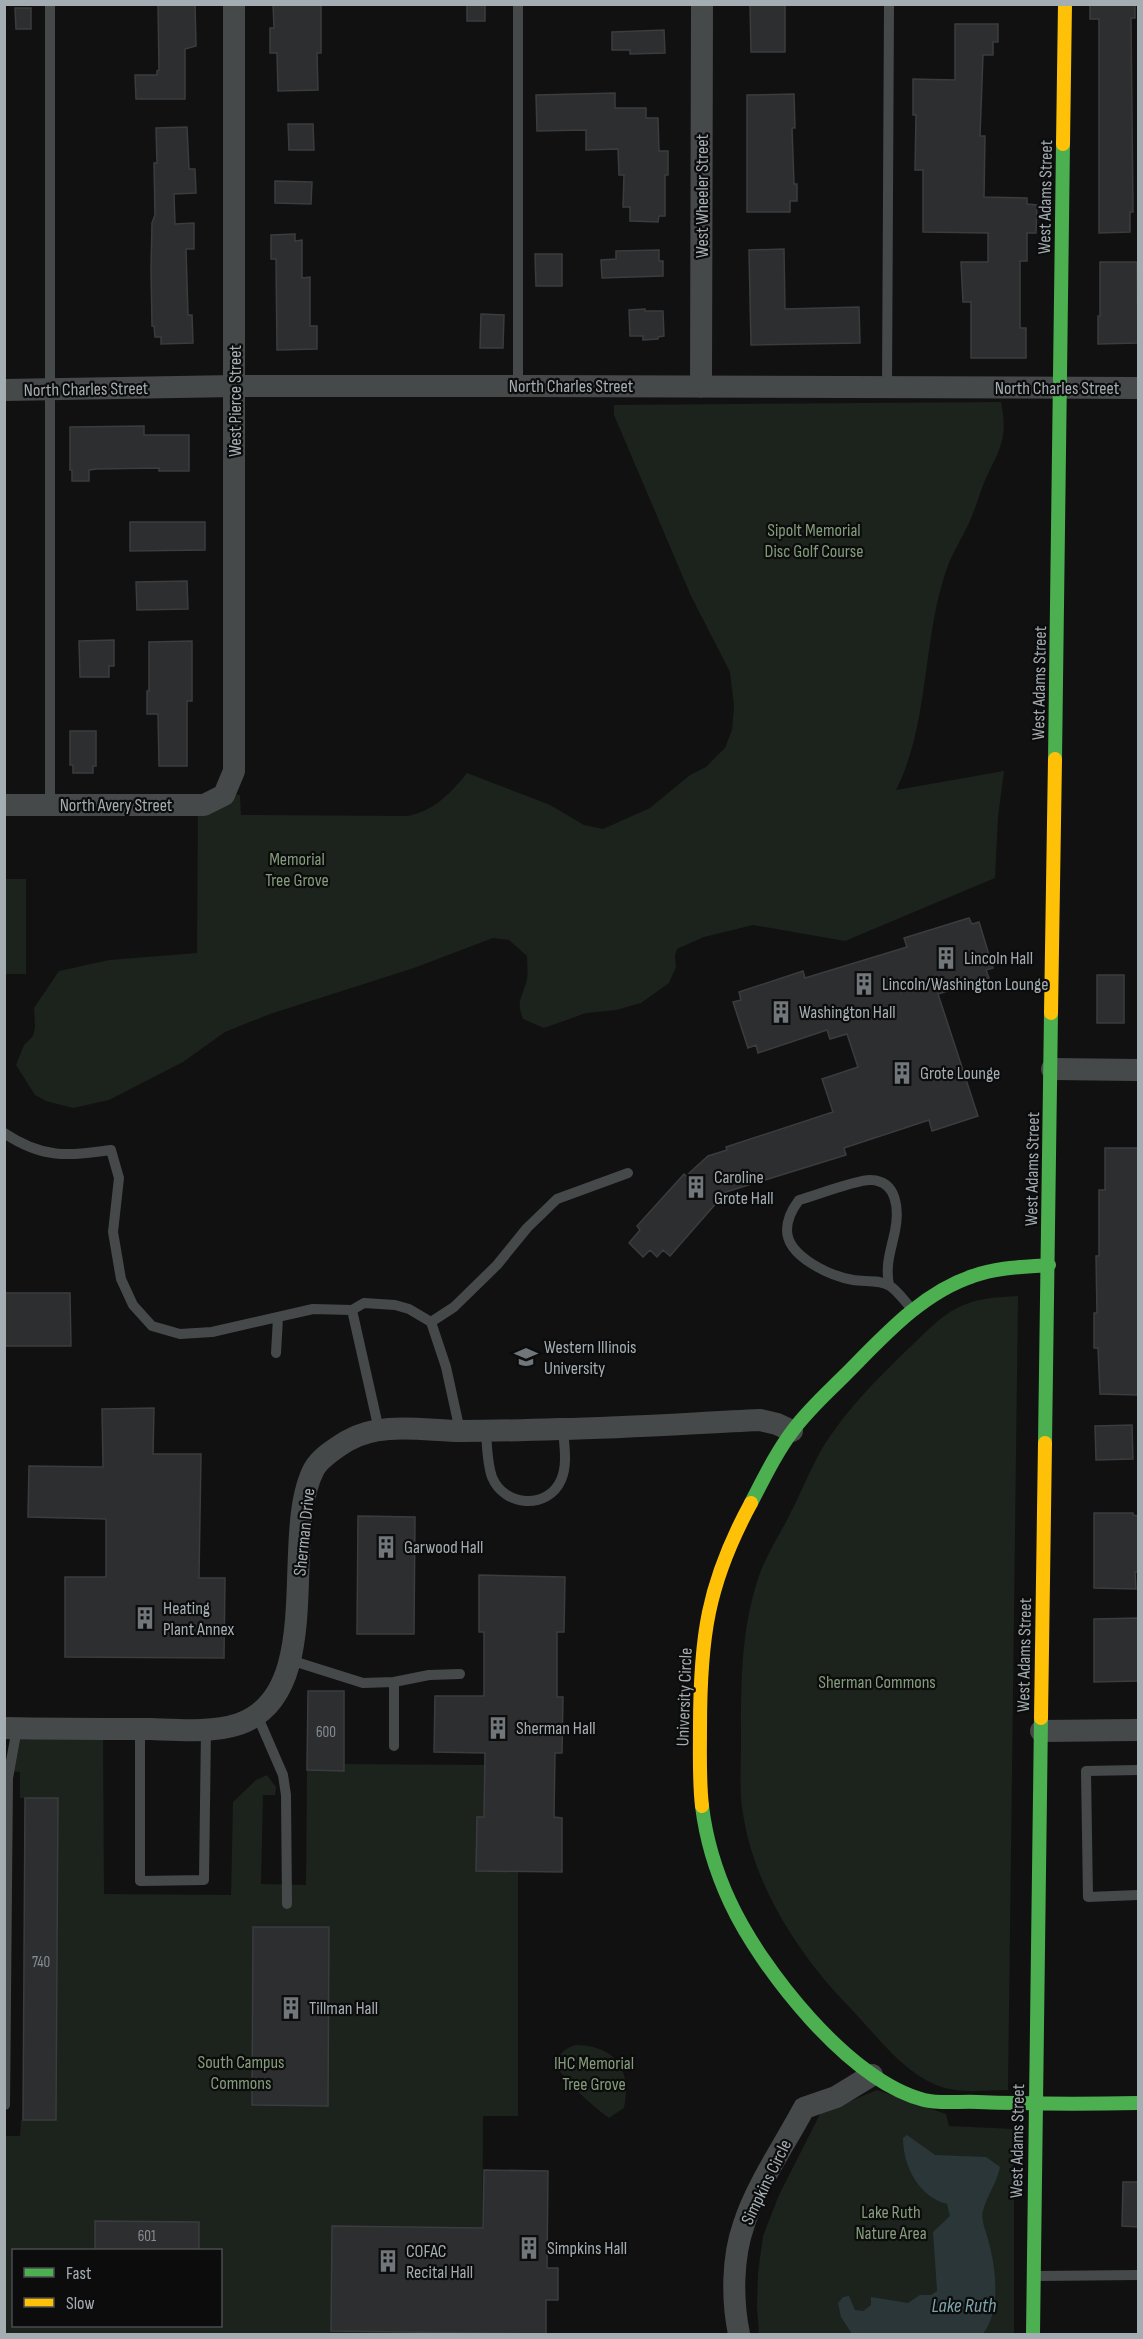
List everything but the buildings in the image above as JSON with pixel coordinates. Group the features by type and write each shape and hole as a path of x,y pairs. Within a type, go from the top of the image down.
{"street":[{"name":"West Pierce Street","path":"224,795 234,771 234,4"},
{"name":"West Wheeler Street","path":"701,387 702,4"},
{"name":"West Adams Street","path":"1034,2334 1035,2104 1062,387 1065,4"},
{"name":"North Charles Street","path":"4,390 235,386 1138,388"},
{"name":"North Avery Street","path":"4,805 204,805 224,795"},
{"path":"1052,1069 1138,1070"},
{"name":"University Circle","path":"1049,1266 996,1269 975,1275 954,1283 912,1309 808,1412 792,1431 742,1517 716,1578 706,1620 702,1663 699,1708 700,1788 708,1839 721,1885 738,1921 759,1955 825,2036 872,2075 911,2096 925,2100 1035,2104 1138,2103"},
{"name":"Sherman Drive","path":"257,1715 279,1688 290,1660 308,1484 315,1467 328,1454 350,1439 379,1430 563,1429 760,1420 792,1431"},
{"path":"11,1728 206,1728 238,1724 257,1715"},
{"path":"1041,1731 1138,1730"},
{"name":"Simpkins Circle","path":"739,2334 735,2276 744,2224 753,2201 804,2108 836,2097 872,2075"}],"lane":[{"path":"50,4 50,805"},
{"path":"518,4 518,386"},
{"path":"887,388 889,4"},
{"path":"4,1133 24,1146 47,1154 83,1154 111,1150 119,1178 113,1232 121,1279 133,1305 152,1326 180,1334 212,1332 313,1309 352,1310 364,1304 395,1305 409,1309 431,1322 446,1367 460,1431"},
{"path":"431,1322 454,1307 496,1265 527,1227 557,1199 628,1173"},
{"path":"889,1285 886,1270 898,1214 895,1196 883,1183 870,1180 799,1200 791,1211 787,1230 794,1249 808,1262 832,1274 889,1285 912,1309"},
{"path":"352,1310 379,1430"},
{"path":"276,1353 278,1318"},
{"path":"486,1431 491,1476 497,1487 507,1496 518,1501 531,1502 553,1492 561,1482 565,1470 563,1429"},
{"path":"290,1660 363,1683 394,1682 429,1675 460,1674"},
{"path":"394,1682 394,1746"},
{"path":"257,1715 283,1775 286,1795 287,1904"},
{"path":"5,2105 8,1778 11,1728"},
{"path":"140,1729 140,1881 204,1880 206,1728"},
{"path":"1138,1770 1086,1771 1088,1897 1138,1895"},
{"path":"1034,2276 1138,2275"}],"green space":[{"name":"Sipolt Memorial Disc Golf Course","path":"1001,402 1004,424 1002,441 947,568 933,623 915,737 896,790 1004,771 998,817 995,878 845,941 753,925 704,937 677,949 676,967 669,983 641,1003 616,1010 586,1013 544,1028 523,1019 520,1009 527,979 527,956 509,940 493,938 414,968 270,1014 225,1032 183,1062 109,1100 73,1108 46,1101 35,1095 16,1065 24,1045 33,1036 34,1008 59,971 109,960 197,953 198,805 224,795 240,795 241,815 407,816 433,806 467,773 550,805 584,825 603,829 650,808 690,775 706,767 725,748 732,730 734,706 730,672 691,596 614,415 614,405"},
{"path":"5,879 26,879 26,974 5,974"},
{"name":"Sherman Commons","path":"1018,1296 1008,2090 961,2091 939,2086 924,2079 897,2059 815,1968 782,1920 769,1895 749,1842 742,1806 740,1780 744,1643 751,1602 767,1556 815,1462 838,1425 883,1373 943,1317 957,1308 979,1300"},
{"name":"South Campus Commons","path":"17,1728 103,1729 104,1894 231,1895 233,1802 256,1780 267,1775 276,1787 275,1795 263,1795 261,1884 306,1885 307,1770 343,1771 344,1764 485,1765 484,1817 477,1817 476,1871 518,1872 518,2116 483,2116 482,2334 5,2334 5,2136 20,2136 21,2120 56,2120 58,1798 20,1798 20,1772 9,1771"},
{"name":"IHC Memorial Tree Grove","path":"576,2045 602,2050 618,2062 623,2071 626,2082 624,2108 609,2118 580,2094 555,2066 562,2052"},
{"name":"Lake Ruth Nature Area","path":"877,2090 946,2114 949,2126 1014,2129 1014,2334 759,2334 758,2273 763,2236 779,2195 820,2114"}],"water":[{"name":"Lake Ruth","path":"907,2135 935,2155 986,2157 1000,2167 982,2215 995,2277 993,2314 983,2334 852,2334 841,2317 838,2303 843,2297 849,2296 855,2310 863,2311 871,2305 871,2297 908,2303 920,2295 931,2295 937,2291 933,2232 950,2216 947,2204 928,2195 915,2179 904,2149 903,2138"}],"traffic: fast":[{"path":"1055,759 1063,144"},
{"path":"1045,1443 1051,1013"},
{"path":"751,1503 776,1455 800,1422 818,1401 888,1332 919,1305 936,1293 982,1273 1049,1265"},
{"path":"1033,2334 1041,1718"},
{"path":"702,1806 706,1831 720,1879 744,1929 763,1959 810,2019 838,2047 866,2070 895,2089 930,2101 1138,2103"}],"traffic: slow":[{"path":"1063,144 1065,4"},
{"path":"1051,1013 1055,759"},
{"path":"1041,1718 1045,1443"},
{"path":"702,1806 700,1696 709,1612 724,1560 751,1503"}],"place":[{"name":"Lincoln Hall","path":"946,958"},
{"name":"Lincoln/Washington Lounge","path":"864,984"},
{"name":"Washington Hall","path":"781,1012"},
{"name":"Grote Lounge","path":"902,1073"},
{"name":"Caroline Grote Hall","path":"696,1187"},
{"name":"Western Illinois University","path":"526,1357"},
{"name":"Garwood Hall","path":"386,1547"},
{"name":"Heating Plant Annex","path":"145,1618"},
{"name":"Sherman Hall","path":"498,1728"},
{"name":"Tillman Hall","path":"291,2008"},
{"name":"Simpkins Hall","path":"529,2248"},
{"name":"COFAC Recital Hall","path":"388,2261"}],"park label":[{"name":"Memorial Tree Grove","path":"297,869"}]}
